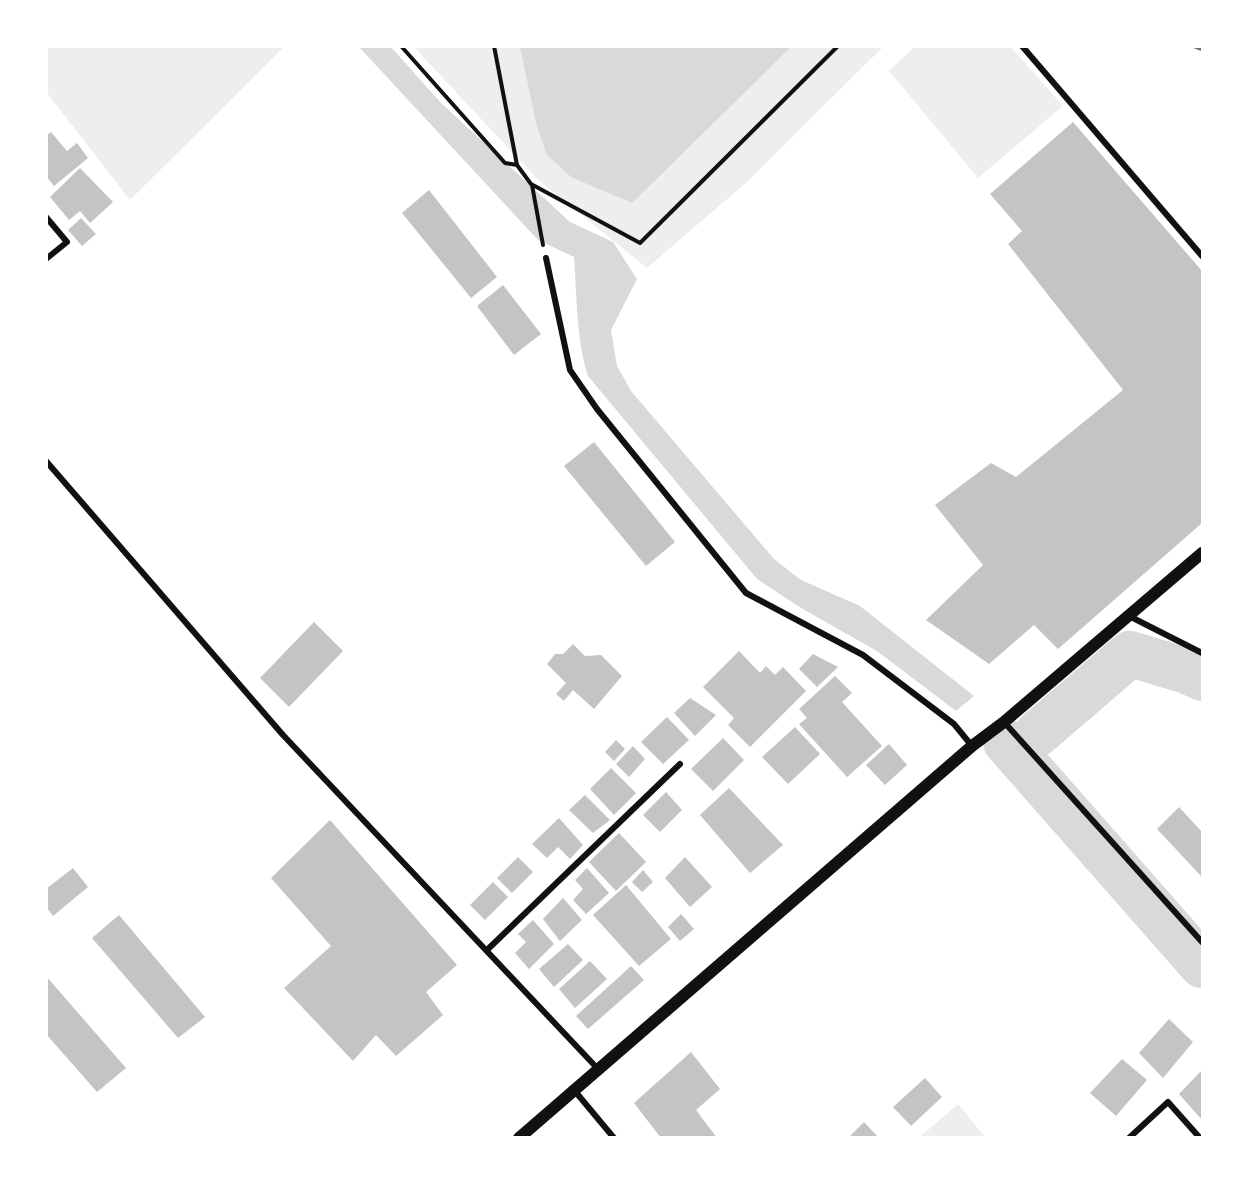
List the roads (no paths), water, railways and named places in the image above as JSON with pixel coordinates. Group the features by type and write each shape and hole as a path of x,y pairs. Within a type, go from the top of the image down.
{"main road":[{"path":"519,1137 972,746 1004,722 1203,553"}],"street":[{"path":"1022,46 1203,256"},
{"path":"46,217 67,243 46,259"},
{"path":"546,258 570,370 597,409 746,593 863,655 954,724 972,746"},
{"path":"46,461 283,735 599,1069"},
{"path":"1129,616 1203,654"},
{"path":"1004,722 1203,942"},
{"path":"487,950 680,764"},
{"path":"574,1090 614,1137"},
{"path":"1130,1137 1168,1102 1200,1137"}],"waterway":[{"path":"1037,734 1130,654 1187,671 1202,678"},
{"path":"1006,742 1202,965"}],"railway":[{"path":"1194,46 1202,49"}]}
